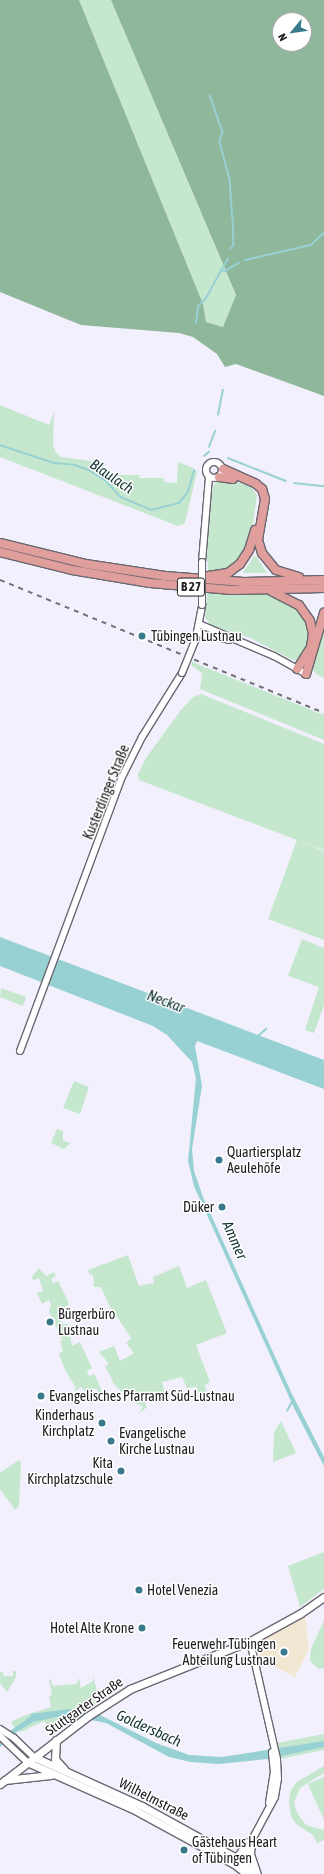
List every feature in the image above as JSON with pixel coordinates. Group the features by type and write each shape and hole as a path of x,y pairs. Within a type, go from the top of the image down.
{"highway":[{"path":"191,579 232,571 245,558 253,540 260,502 258,491 247,484 219,475"},
{"path":"219,475 256,484 265,494 258,540 262,553 268,563 281,573 293,576 324,579"},
{"name":"B 27","path":"0,543 86,564 191,579 244,582 324,579"},
{"name":"B 27","path":"0,552 72,570 139,582 191,587 270,590 324,588"},
{"path":"270,590 299,604 310,621 313,634 311,647 297,668"},
{"path":"306,674 324,613"}],"main road":[{"name":"Stuttgarter Straße","path":"3,1782 88,1716 134,1687 250,1641 301,1613 324,1597"},
{"path":"56,1740 55,1759 65,1771"},
{"name":"Wilhelmstraße","path":"34,1757 142,1806 256,1874"},
{"name":"Wilhelmstraße","path":"28,1762 52,1775 115,1800 236,1862 247,1874"},
{"path":"3,1782 52,1775"},
{"path":"251,1842 250,1854 256,1874"}],"street":[{"path":"217,462 219,475 209,476 206,469 210,463 217,462"},
{"name":"Kusterdinger Straße","path":"208,496 219,475"},
{"name":"Kusterdinger Straße","path":"20,1051 38,997 128,762 182,673 197,636 202,605 202,562 209,476"},
{"path":"199,624 253,646 306,674"},
{"path":"197,636 253,646"},
{"path":"236,1862 251,1842 267,1812 275,1758 250,1641"},
{"path":"1,1732 14,1738 34,1757"},
{"path":"1,1732 9,1743 28,1762"},
{"path":"236,1862 255,1835"}],"shaded area":[{"path":"0,0 79,0 203,304 206,322 223,327 236,295 111,0 324,0 324,396 236,364 225,367 217,354 193,337 179,333 81,325 0,292"},
{"path":"79,0 111,0 236,296 223,327 206,322 203,304"},
{"path":"0,405 49,425 54,412 53,445 56,453 61,457 104,463 104,475 140,475 139,478 164,478 164,482 177,483 178,462 193,468 197,472 185,523 178,526 0,457"},
{"path":"228,479 251,487 257,495 251,538 241,560 229,570 208,574 206,530 210,496 215,483"},
{"path":"254,556 257,557 267,573 243,573"},
{"path":"207,593 271,595 286,599 308,619 310,645 298,661 293,660 250,638 212,626 205,618"},
{"path":"324,619 324,678 316,674 313,668"},
{"path":"192,662 324,715 324,740 200,689 202,673 191,665"},
{"path":"201,694 324,744 324,850 299,841 324,851 324,940 268,919 297,840 139,780 138,774 146,758 181,710 193,697"},
{"path":"302,939 324,948 324,1005 314,1033 305,1030 319,987 288,976"},
{"path":"1,988 26,997 23,1006 0,997"},
{"path":"74,1081 89,1087 80,1114 63,1108"},
{"path":"57,1129 63,1131 63,1141 71,1143 64,1149 51,1143"},
{"path":"128,1255 139,1286 154,1283 153,1277 179,1266 187,1288 206,1280 227,1333 196,1345 210,1382 205,1385 208,1401 198,1400 197,1387 187,1388 182,1377 162,1382 166,1398 148,1399 145,1404 147,1407 138,1414 143,1407 129,1399 114,1384 105,1366 109,1364 99,1352 114,1346 120,1361 134,1353 126,1343 131,1338 109,1305 101,1287 94,1287 93,1275 89,1274 88,1270"},
{"path":"39,1268 46,1276 54,1272 56,1276 51,1279 53,1283 58,1281 67,1299 69,1305 64,1307 69,1318 61,1320 62,1324 68,1324 72,1346 80,1342 92,1368 87,1371 89,1376 94,1374 103,1393 100,1395 96,1388 89,1392 93,1399 81,1387 76,1391 74,1389 76,1388 65,1370 59,1354 63,1351 60,1342 62,1340 49,1311 51,1305 49,1300 42,1304 37,1293 43,1291 39,1278 33,1280 32,1277"},
{"path":"281,1421 296,1453 273,1462 274,1433"},
{"path":"19,1460 21,1463 19,1506 15,1510 0,1489 0,1473"},
{"path":"324,1552 324,1589 300,1607 288,1566"},
{"path":"305,1616 309,1649 295,1677 261,1660 257,1646 260,1641"},
{"path":"324,1620 324,1668 319,1669 310,1661 311,1649"},
{"path":"13,1671 16,1671 16,1677 7,1692 0,1683 0,1672 3,1672 4,1676 13,1676"},
{"path":"93,1676 98,1694 93,1697 97,1703 55,1734 44,1721 21,1732 13,1726 11,1722 23,1716 51,1707 49,1696 52,1695 49,1680 51,1679 52,1686 76,1684 79,1678 81,1688 93,1681"},
{"path":"324,1734 324,1750 280,1759 277,1743"},
{"path":"324,1766 324,1773 300,1788 294,1802 297,1813 306,1825 324,1830 324,1840 317,1843 313,1835 296,1824 291,1816 289,1801 291,1790 297,1782"},
{"path":"324,1777 324,1820 308,1784"}],"water":[{"name":"Neckar","path":"0,937 324,1060 324,1089 197,1041 195,1046 202,1086 192,1149 194,1171 203,1197 291,1392 324,1457 324,1466 294,1408 194,1186 188,1161 196,1078 192,1062 167,1035 153,1026 0,966"},
{"path":"69,1709 98,1714 156,1743 189,1755 222,1757 324,1741 324,1747 267,1759 219,1764 191,1762 169,1757 106,1723 66,1715 33,1722 17,1732 0,1747 0,1738 31,1716 30,1714"}],"waterway":[{"path":"210,95 223,132 220,142 230,179 234,245 231,249"},
{"path":"245,260 311,245 324,233"},
{"path":"221,271 228,259"},
{"path":"196,323 198,306 206,298 221,271 225,271 239,263"},
{"path":"218,415 223,390"},
{"path":"209,447 215,431"},
{"name":"Blaulach","path":"0,445 54,463 75,465 89,470 105,480 121,497 151,510 179,503 188,492 194,471"},
{"name":"Blaulach","path":"204,456 209,452"},
{"name":"Blaulach","path":"228,458 286,481"},
{"name":"Blaulach","path":"294,483 324,486"},
{"path":"258,1036 266,1029"},
{"name":"Ammer","path":"287,1411 292,1402"}],"railway":[{"path":"0,580 324,713"}],"place":[{"name":"Tübingen Lustnau","path":"142,636"},
{"name":"Quartiersplatz Aeulehöfe","path":"219,1160"},
{"name":"Düker","path":"222,1207"},
{"name":"Bürgerbüro Lustnau","path":"50,1322"},
{"name":"Evangelisches Pfarramt Süd-Lustnau","path":"41,1396"},
{"name":"Kinderhaus Kirchplatz","path":"102,1423"},
{"name":"Evangelische Kirche Lustnau","path":"111,1441"},
{"name":"Kita Kirchplatzschule","path":"121,1471"},
{"name":"Hotel Venezia","path":"139,1590"},
{"name":"Hotel Alte Krone","path":"142,1628"},
{"name":"Feuerwehr Tübingen Abteilung Lustnau","path":"284,1652"},
{"name":"Gästehaus Heart of Tübingen","path":"184,1850"}],"water label":[{"name":"Goldersbach","path":"149,1728"}]}
